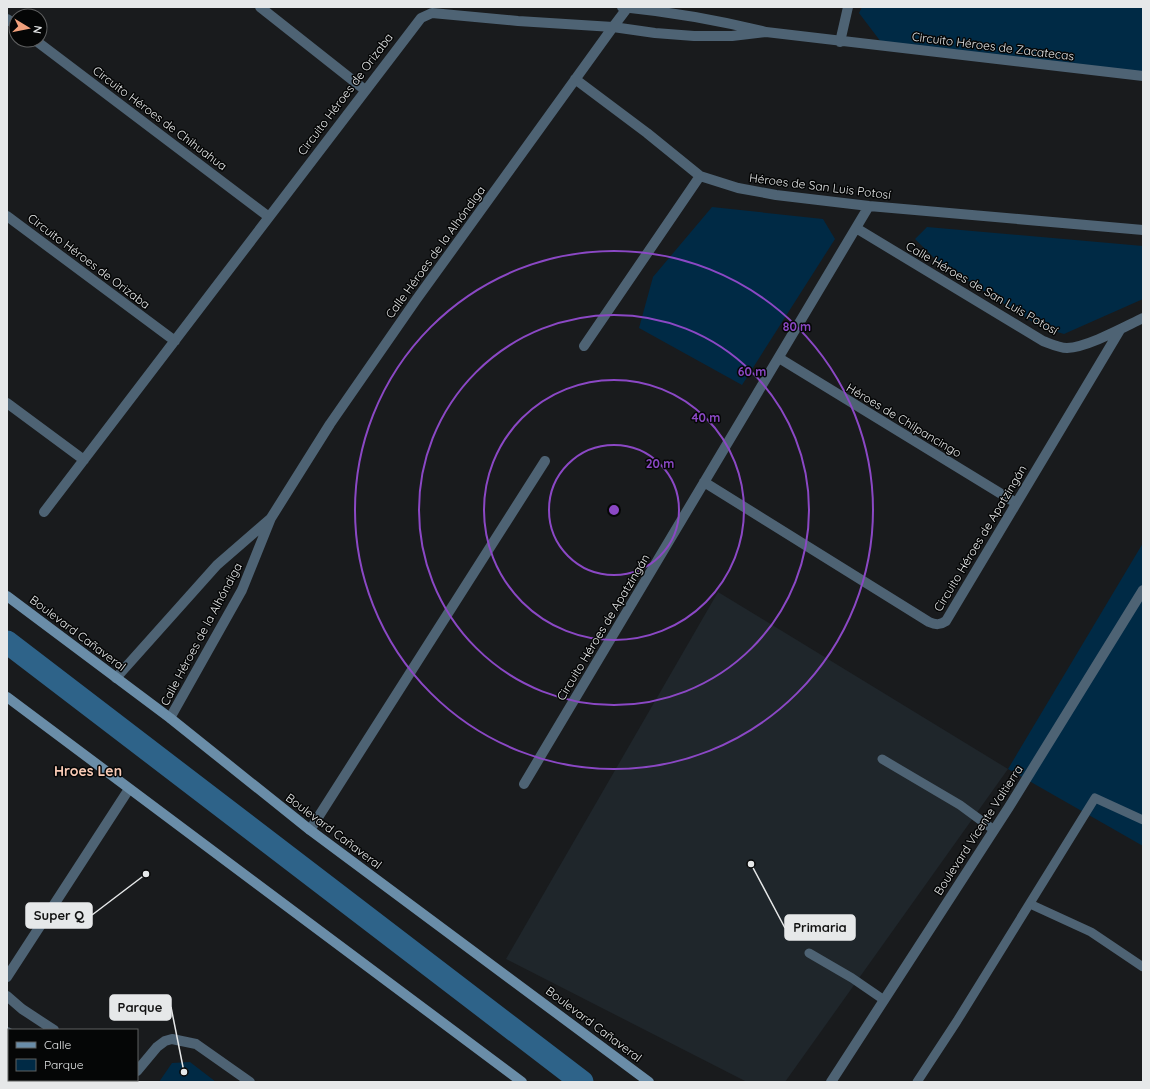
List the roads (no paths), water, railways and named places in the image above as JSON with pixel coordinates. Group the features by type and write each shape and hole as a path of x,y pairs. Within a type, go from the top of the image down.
{"street":[{"path":"260,7 365,90"},
{"name":"Circuito Héroes de Zacatecas","path":"626,7 679,13 766,32 840,42 1143,76"},
{"name":"Calle Héroes de la Alhóndiga","path":"170,718 242,590 271,518 330,424 416,300 626,7"},
{"path":"840,42 848,7"},
{"name":"Circuito Héroes de Orizaba","path":"44,512 421,18 432,13 518,21 612,27"},
{"name":"Circuito Héroes de Zacatecas","path":"612,27 655,33 694,36 732,36 766,32"},
{"name":"Circuito Héroes de Chihuahua","path":"46,48 269,217"},
{"path":"575,79 647,133 700,176 584,346"},
{"name":"Héroes de San Luis Potosí","path":"700,176 738,188 776,195 869,206 1143,230"},
{"name":"Circuito Héroes de Apatzingán","path":"524,784 869,206"},
{"name":"Circuito Héroes de Orizaba","path":"7,216 175,341"},
{"name":"Calle Héroes de San Luis Potosí","path":"856,228 1043,341 1056,346 1067,348 1081,346 1120,330 1143,318"},
{"name":"Circuito Héroes de Apatzingán","path":"704,482 930,622 939,624 946,621 1120,330"},
{"name":"Héroes de Chilpancingo","path":"779,358 1016,503"},
{"path":"7,403 84,460"},
{"path":"310,830 545,461"},
{"name":"Calle Héroes de la Alhóndiga","path":"116,678 217,565 271,518"},
{"name":"Boulevard Vicente Valtierra","path":"831,1082 994,830 1143,590"},
{"name":"Boulevard Cañaveral","path":"7,596 170,718 310,830 649,1082"},
{"path":"7,697 522,1082"},
{"path":"7,978 129,789"},
{"path":"7,996 22,1009 52,1029"},
{"path":"138,1070 157,1047 165,1041 172,1039 196,1044 250,1082"}],"lane":[{"path":"882,759 960,805 994,830"},
{"path":"917,1082 957,1021 1095,798 1143,820"},
{"path":"1030,904 1091,932 1143,967"},
{"path":"809,953 852,978 884,1000"}],"waterway":[{"path":"7,642 582,1082"}],"place":[{"name":"Primaria","path":"751,864"},
{"name":"Super Q","path":"146,874"},
{"name":"Parque","path":"184,1072"}],"district":[{"name":"Hroes Len","path":"88,771"}]}
